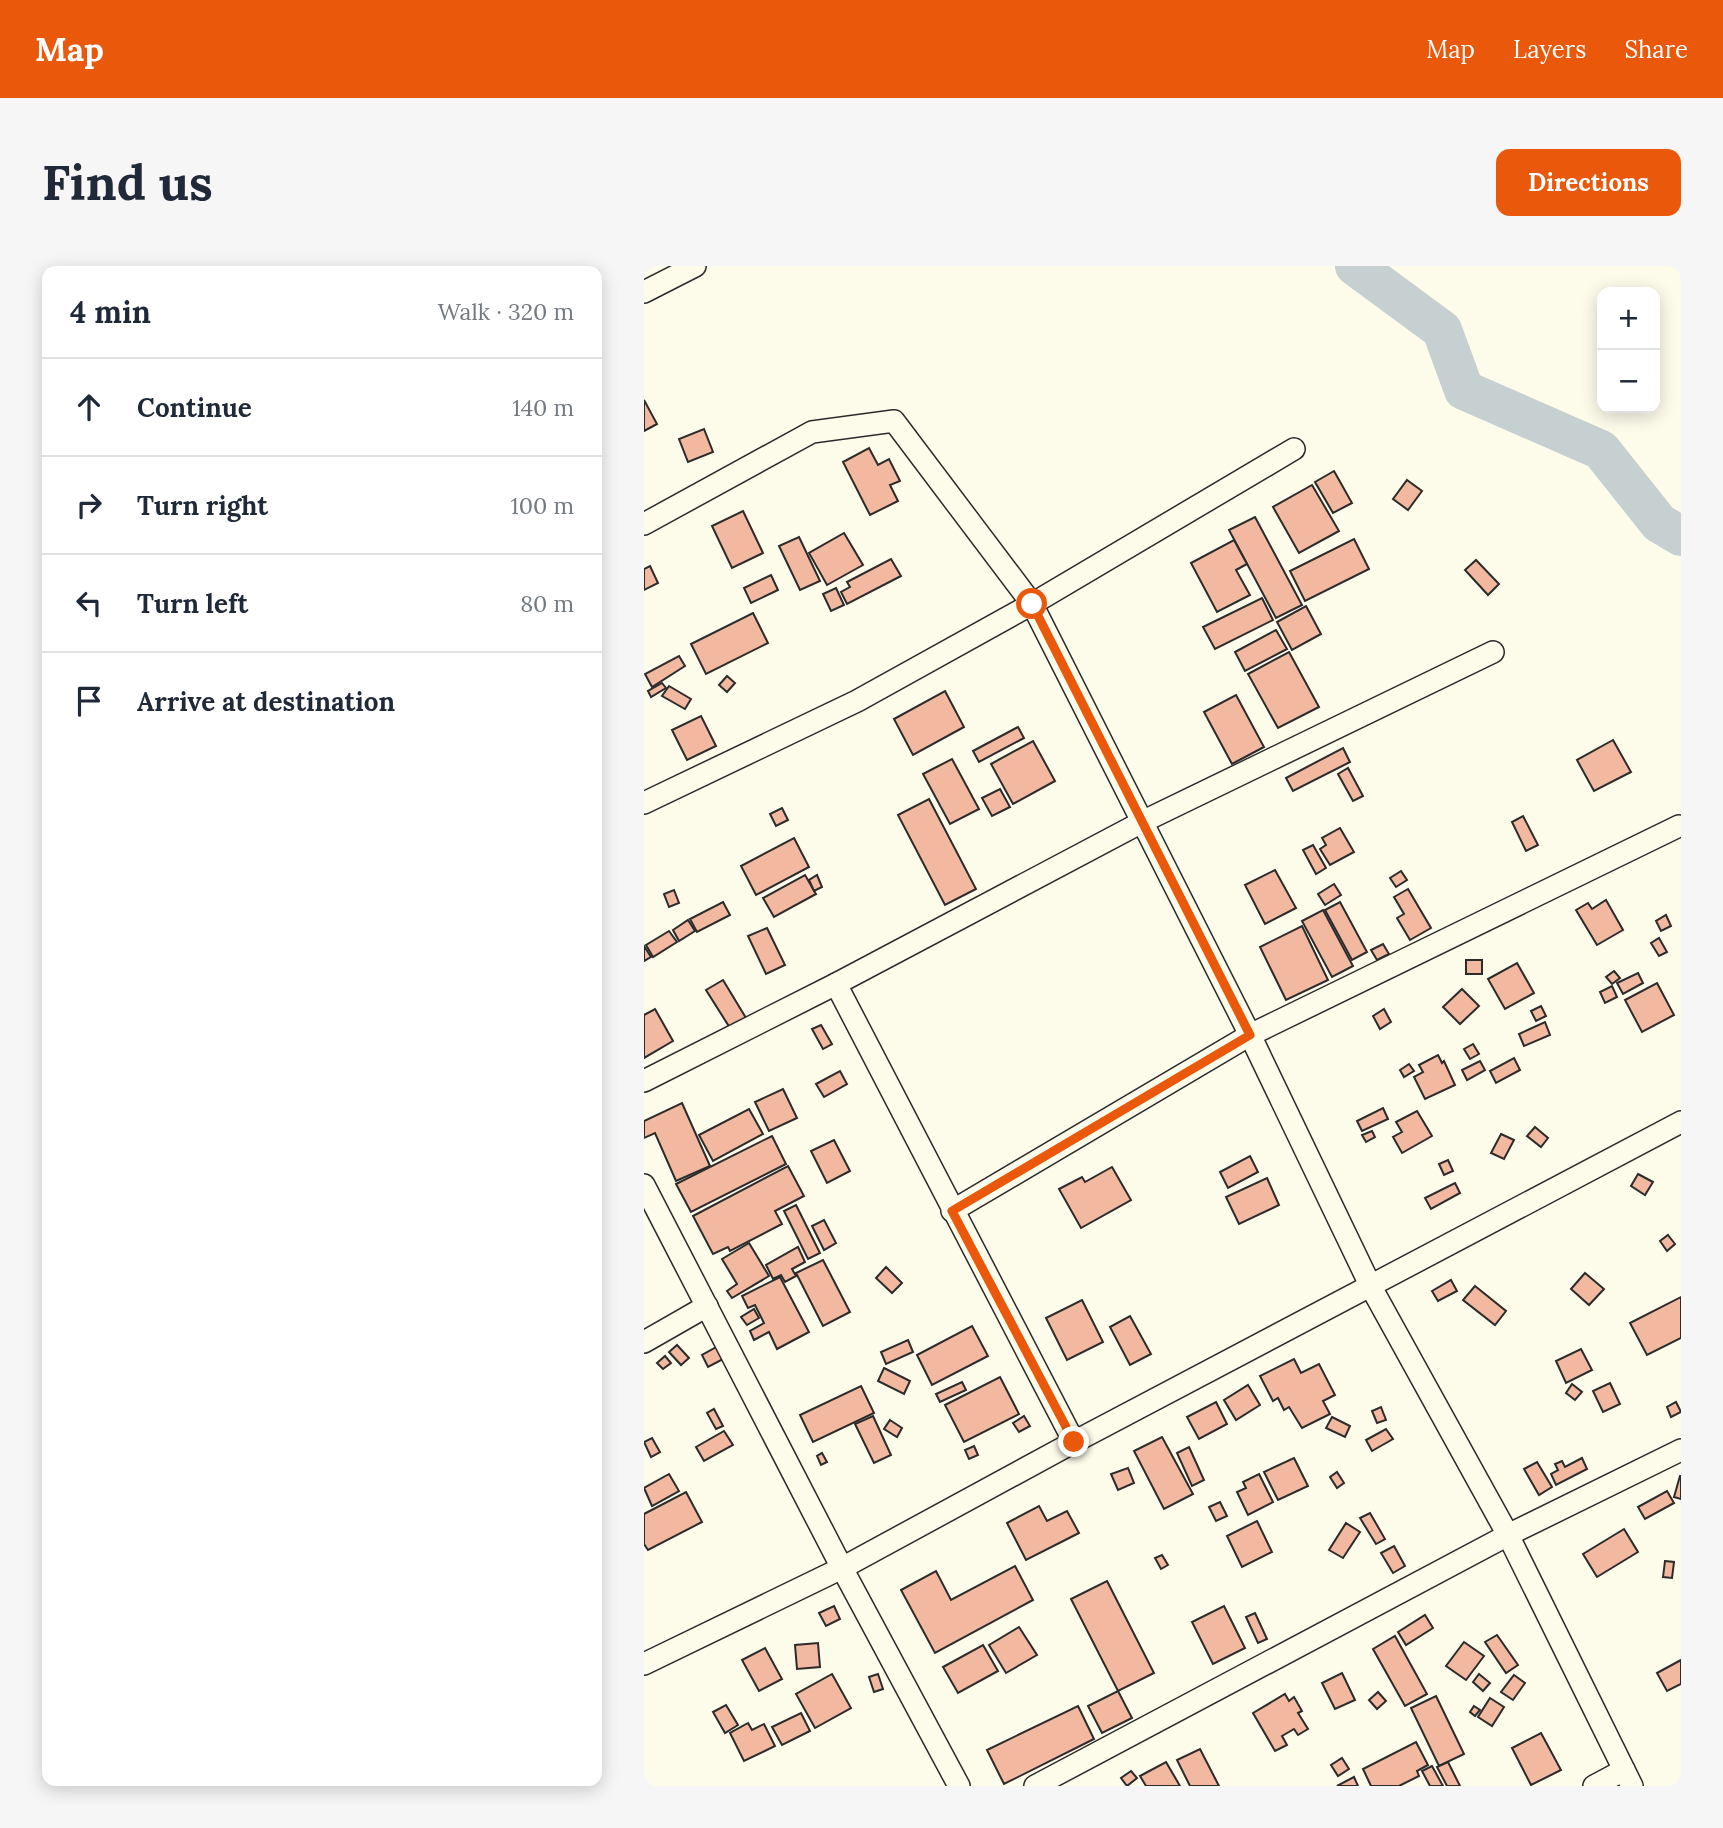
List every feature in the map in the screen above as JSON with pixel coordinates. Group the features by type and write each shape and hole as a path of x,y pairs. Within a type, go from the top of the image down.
{"street":[{"path":"644,292 695,266"},
{"path":"644,524 812,432 894,421 1032,604 1250,1035 1371,1287 1508,1535 1628,1778 1594,1786"},
{"path":"644,803 857,701 1032,604 1294,449"},
{"path":"644,1081 836,984 1143,822 1493,652"},
{"path":"952,1211 1250,1035 1679,826"},
{"path":"836,984 1074,1442"},
{"path":"644,1664 842,1568 1074,1442 1681,1122"},
{"path":"644,1185 842,1568 959,1786"},
{"path":"644,1342 707,1306"},
{"path":"1035,1786 1508,1535 1681,1450"}],"building":[{"path":"644,400 657,424 644,431"},
{"path":"704,429 713,452 688,462 679,439"},
{"path":"869,448 878,465 889,459 900,481 890,485 898,501 870,515 843,462"},
{"path":"1334,471 1352,503 1333,513 1315,482"},
{"path":"1407,480 1422,491 1408,510 1393,499"},
{"path":"1312,485 1339,531 1299,553 1273,507"},
{"path":"743,511 763,553 732,568 712,526"},
{"path":"1255,517 1302,605 1276,618 1229,530"},
{"path":"844,533 863,565 827,585 809,553"},
{"path":"799,537 820,581 800,590 779,546"},
{"path":"1354,539 1369,569 1305,601 1290,571"},
{"path":"1234,540 1247,564 1236,570 1250,595 1217,612 1191,563"},
{"path":"891,559 901,576 847,604 841,592 850,587 847,582"},
{"path":"1476,560 1499,584 1488,595 1465,570"},
{"path":"650,566 658,583 644,590 644,569"},
{"path":"771,575 778,590 751,603 744,588"},
{"path":"836,588 844,605 831,611 823,594"},
{"path":"1262,598 1273,620 1215,649 1203,627"},
{"path":"1306,606 1321,634 1292,650 1277,622"},
{"path":"753,613 768,643 706,674 691,644"},
{"path":"1276,630 1287,649 1245,671 1235,652"},
{"path":"1289,652 1319,707 1278,728 1248,674"},
{"path":"679,656 685,666 652,687 645,674"},
{"path":"727,676 735,683 727,692 719,685"},
{"path":"662,683 666,688 651,697 648,691"},
{"path":"669,686 691,699 685,709 662,696"},
{"path":"945,691 964,727 913,755 894,719"},
{"path":"1236,695 1264,747 1232,764 1204,712"},
{"path":"701,716 716,746 687,760 672,730"},
{"path":"1018,727 1024,738 979,762 973,751"},
{"path":"1613,740 1631,772 1594,791 1577,760"},
{"path":"1033,741 1055,781 1013,804 991,764"},
{"path":"1343,748 1350,762 1293,791 1286,778"},
{"path":"952,759 979,809 950,824 923,774"},
{"path":"1348,768 1363,796 1353,801 1338,774"},
{"path":"1000,789 1010,807 992,816 982,798"},
{"path":"929,799 976,889 945,905 898,815"},
{"path":"782,808 788,820 776,826 770,814"},
{"path":"1523,816 1538,845 1526,851 1512,822"},
{"path":"1340,828 1354,852 1330,865 1320,849 1326,845 1322,838"},
{"path":"794,838 809,867 756,895 741,866"},
{"path":"1313,845 1326,868 1316,874 1303,850"},
{"path":"1275,870 1296,908 1265,924 1245,885"},
{"path":"1401,871 1407,880 1396,887 1390,878"},
{"path":"805,875 816,894 774,917 763,898"},
{"path":"817,875 822,887 814,891 809,880"},
{"path":"1334,884 1341,895 1325,905 1318,894"},
{"path":"1408,889 1431,928 1410,940 1397,918 1404,914 1394,897"},
{"path":"674,890 679,903 669,907 664,894"},
{"path":"1606,900 1623,930 1597,945 1576,910 1588,903 1592,909"},
{"path":"723,902 730,915 697,932 690,919"},
{"path":"1340,902 1367,952 1352,960 1325,910"},
{"path":"1323,910 1353,966 1332,977 1302,921"},
{"path":"1666,915 1671,926 1661,931 1656,921"},
{"path":"688,920 695,931 679,941 673,930"},
{"path":"1302,926 1328,980 1286,1000 1260,947"},
{"path":"767,928 785,965 766,974 748,936"},
{"path":"669,931 677,942 653,957 646,945"},
{"path":"1659,938 1667,952 1659,956 1651,943"},
{"path":"1383,944 1389,954 1377,960 1371,950"},
{"path":"644,946 651,957 644,961"},
{"path":"1466,960 1482,960 1482,974 1466,974"},
{"path":"1517,963 1534,993 1505,1009 1488,979"},
{"path":"1614,971 1620,978 1612,984 1606,977"},
{"path":"1638,973 1643,983 1623,994 1617,983"},
{"path":"723,980 746,1018 730,1028 706,990"},
{"path":"1657,983 1674,1015 1642,1032 1625,1000"},
{"path":"1612,986 1617,997 1605,1003 1600,992"},
{"path":"1462,989 1479,1006 1460,1024 1443,1007"},
{"path":"1541,1006 1546,1016 1536,1021 1531,1011"},
{"path":"655,1009 673,1041 644,1058 644,1015"},
{"path":"1384,1009 1391,1022 1380,1029 1373,1016"},
{"path":"1545,1022 1550,1035 1524,1046 1519,1034"},
{"path":"821,1025 832,1044 823,1049 812,1029"},
{"path":"1473,1044 1479,1054 1470,1059 1464,1049"},
{"path":"1438,1055 1442,1063 1444,1061 1455,1085 1425,1099 1414,1077 1423,1072 1419,1065"},
{"path":"1514,1058 1520,1070 1496,1083 1490,1071"},
{"path":"1480,1061 1485,1070 1467,1080 1462,1070"},
{"path":"1409,1064 1414,1071 1404,1077 1400,1070"},
{"path":"840,1071 847,1084 824,1097 816,1084"},
{"path":"783,1089 797,1118 769,1131 755,1102"},
{"path":"682,1103 710,1166 676,1181 655,1133 644,1138 644,1121"},
{"path":"1383,1108 1388,1119 1362,1131 1357,1121"},
{"path":"749,1109 763,1134 713,1161 699,1135"},
{"path":"1417,1111 1432,1136 1402,1153 1393,1137 1402,1132 1396,1122"},
{"path":"1535,1127 1548,1138 1541,1147 1527,1136"},
{"path":"1372,1131 1375,1137 1366,1142 1362,1135"},
{"path":"1501,1134 1514,1140 1504,1159 1491,1153"},
{"path":"772,1136 786,1164 691,1212 676,1184"},
{"path":"834,1140 850,1171 827,1183 811,1151"},
{"path":"1250,1156 1258,1172 1228,1188 1220,1172"},
{"path":"1448,1160 1453,1171 1444,1175 1439,1164"},
{"path":"788,1166 804,1196 775,1211 782,1224 730,1251 728,1247 713,1254 693,1216"},
{"path":"1112,1167 1131,1200 1081,1228 1059,1189 1082,1177 1085,1182"},
{"path":"1638,1174 1653,1182 1645,1195 1631,1186"},
{"path":"1267,1178 1279,1205 1239,1224 1226,1197"},
{"path":"1455,1183 1460,1193 1431,1209 1425,1198"},
{"path":"796,1205 820,1253 808,1259 784,1211"},
{"path":"824,1220 836,1243 824,1250 812,1226"},
{"path":"1668,1235 1675,1244 1667,1251 1660,1241"},
{"path":"749,1243 769,1276 732,1298 727,1291 737,1284 722,1259"},
{"path":"798,1247 805,1262 792,1269 796,1276 785,1282 781,1275 773,1279 766,1265"},
{"path":"823,1260 850,1312 823,1326 796,1273"},
{"path":"886,1267 902,1283 892,1293 876,1278"},
{"path":"1585,1273 1604,1289 1589,1305 1571,1289"},
{"path":"780,1277 809,1332 777,1349 769,1332 754,1340 750,1331 764,1323 755,1305 748,1308 742,1296"},
{"path":"1451,1280 1457,1291 1438,1301 1432,1291"},
{"path":"1475,1286 1506,1311 1495,1325 1463,1300"},
{"path":"1681,1297 1681,1338 1647,1355 1630,1323"},
{"path":"1082,1300 1103,1342 1067,1360 1046,1318"},
{"path":"754,1309 759,1318 747,1325 741,1317"},
{"path":"1130,1316 1151,1354 1130,1365 1110,1327"},
{"path":"972,1326 988,1356 932,1385 917,1355"},
{"path":"908,1340 913,1352 886,1364 881,1352"},
{"path":"677,1345 689,1358 681,1365 669,1352"},
{"path":"720,1345 727,1357 708,1367 702,1355"},
{"path":"1581,1349 1592,1370 1566,1383 1556,1361"},
{"path":"665,1356 671,1363 663,1369 657,1363"},
{"path":"1294,1359 1301,1373 1319,1364 1335,1395 1323,1401 1330,1414 1302,1428 1289,1407 1284,1410 1278,1398 1273,1401 1260,1376"},
{"path":"884,1368 910,1381 904,1394 878,1381"},
{"path":"1000,1377 1019,1414 964,1442 945,1405"},
{"path":"962,1382 966,1390 940,1402 936,1394"},
{"path":"1610,1383 1620,1404 1603,1412 1593,1391"},
{"path":"1572,1384 1582,1392 1575,1400 1566,1393"},
{"path":"1248,1385 1260,1405 1236,1420 1224,1400"},
{"path":"861,1386 874,1413 813,1442 800,1415"},
{"path":"1216,1402 1227,1424 1199,1439 1187,1417"},
{"path":"1676,1402 1681,1412 1671,1417 1667,1407"},
{"path":"1381,1407 1386,1420 1377,1423 1372,1411"},
{"path":"714,1409 723,1426 716,1429 707,1413"},
{"path":"873,1416 891,1455 874,1463 855,1424"},
{"path":"1024,1416 1030,1426 1019,1432 1013,1423"},
{"path":"1332,1417 1350,1426 1345,1437 1326,1428"},
{"path":"890,1420 902,1428 897,1437 884,1429"},
{"path":"1386,1429 1393,1439 1372,1451 1366,1440"},
{"path":"724,1431 733,1445 704,1461 696,1447"},
{"path":"1162,1437 1193,1494 1164,1509 1134,1451"},
{"path":"652,1438 660,1452 651,1457 644,1442"},
{"path":"974,1446 978,1455 969,1459 965,1450"},
{"path":"1189,1447 1204,1480 1192,1486 1177,1453"},
{"path":"822,1453 827,1462 821,1465 817,1456"},
{"path":"1294,1458 1308,1486 1278,1500 1264,1472"},
{"path":"1582,1458 1587,1469 1556,1485 1551,1474 1558,1470 1555,1464 1562,1461 1565,1467"},
{"path":"1537,1462 1552,1487 1539,1495 1524,1469"},
{"path":"1128,1468 1134,1483 1118,1490 1111,1474"},
{"path":"1337,1472 1344,1483 1337,1488 1330,1477"},
{"path":"669,1474 679,1491 652,1506 644,1488"},
{"path":"1259,1474 1273,1502 1248,1515 1237,1492 1246,1488 1243,1482"},
{"path":"1681,1476 1681,1499 1674,1497"},
{"path":"1667,1491 1674,1503 1645,1519 1638,1507"},
{"path":"686,1492 702,1522 648,1550 644,1544 644,1514"},
{"path":"1220,1502 1227,1516 1216,1521 1209,1507"},
{"path":"1039,1506 1047,1521 1067,1511 1079,1533 1026,1560 1007,1523"},
{"path":"1370,1513 1385,1539 1376,1544 1360,1518"},
{"path":"1257,1521 1272,1552 1242,1567 1227,1536"},
{"path":"1346,1523 1360,1532 1343,1558 1329,1550"},
{"path":"1624,1529 1638,1552 1597,1577 1583,1554"},
{"path":"1394,1546 1405,1566 1393,1573 1381,1553"},
{"path":"1162,1555 1168,1565 1161,1569 1155,1558"},
{"path":"1665,1561 1674,1562 1672,1578 1663,1577"},
{"path":"1015,1566 1033,1600 935,1653 901,1590 936,1571 951,1600"},
{"path":"1107,1581 1154,1673 1118,1691 1071,1599"},
{"path":"834,1606 840,1619 826,1626 819,1613"},
{"path":"1224,1606 1245,1648 1213,1664 1192,1622"},
{"path":"1255,1613 1267,1639 1258,1643 1246,1617"},
{"path":"1425,1615 1433,1628 1406,1645 1398,1632"},
{"path":"1019,1627 1037,1655 1006,1673 989,1645"},
{"path":"1497,1635 1518,1665 1506,1673 1485,1642"},
{"path":"1395,1636 1427,1694 1405,1706 1373,1649"},
{"path":"1464,1642 1484,1656 1466,1680 1446,1666"},
{"path":"818,1643 820,1667 797,1669 795,1645"},
{"path":"983,1645 998,1671 958,1693 943,1667"},
{"path":"765,1648 782,1679 759,1691 742,1660"},
{"path":"1681,1660 1681,1684 1667,1691 1657,1673"},
{"path":"1342,1673 1355,1700 1335,1709 1322,1683"},
{"path":"832,1674 851,1708 815,1728 796,1694"},
{"path":"878,1674 883,1689 874,1692 869,1677"},
{"path":"1479,1674 1490,1683 1483,1691 1473,1682"},
{"path":"1514,1675 1525,1683 1513,1700 1501,1692"},
{"path":"1118,1691 1132,1718 1102,1733 1088,1706"},
{"path":"1378,1692 1386,1701 1377,1709 1369,1700"},
{"path":"1285,1694 1289,1701 1294,1697 1302,1711 1298,1713 1308,1729 1298,1735 1294,1729 1282,1736 1287,1745 1275,1751 1253,1713"},
{"path":"1436,1696 1464,1754 1439,1766 1411,1708"},
{"path":"1490,1698 1504,1707 1492,1726 1478,1717"},
{"path":"726,1705 738,1725 725,1733 713,1712"},
{"path":"1078,1706 1094,1739 1004,1784 987,1750"},
{"path":"1474,1706 1480,1710 1475,1716 1470,1712"},
{"path":"801,1713 810,1731 782,1745 772,1727"},
{"path":"748,1723 752,1730 764,1724 775,1746 744,1761 730,1733"},
{"path":"1541,1733 1561,1770 1531,1785 1512,1748"},
{"path":"1416,1742 1428,1765 1417,1771 1419,1776 1399,1786 1371,1786 1363,1769"},
{"path":"1200,1749 1219,1786 1190,1786 1177,1760"},
{"path":"1342,1758 1349,1769 1338,1776 1331,1765"},
{"path":"1166,1762 1180,1786 1146,1786 1140,1776"},
{"path":"1448,1762 1460,1786 1447,1786 1437,1767"},
{"path":"1432,1766 1443,1786 1430,1786 1422,1771"},
{"path":"1131,1771 1137,1778 1127,1786 1121,1778"},
{"path":"1354,1777 1358,1786 1337,1786"}],"waterway":[{"path":"1355,266 1442,330 1464,390 1601,450 1659,523 1681,536"}],"route":[{"path":"1032,604 1250,1035 952,1211 1074,1442"}]}
